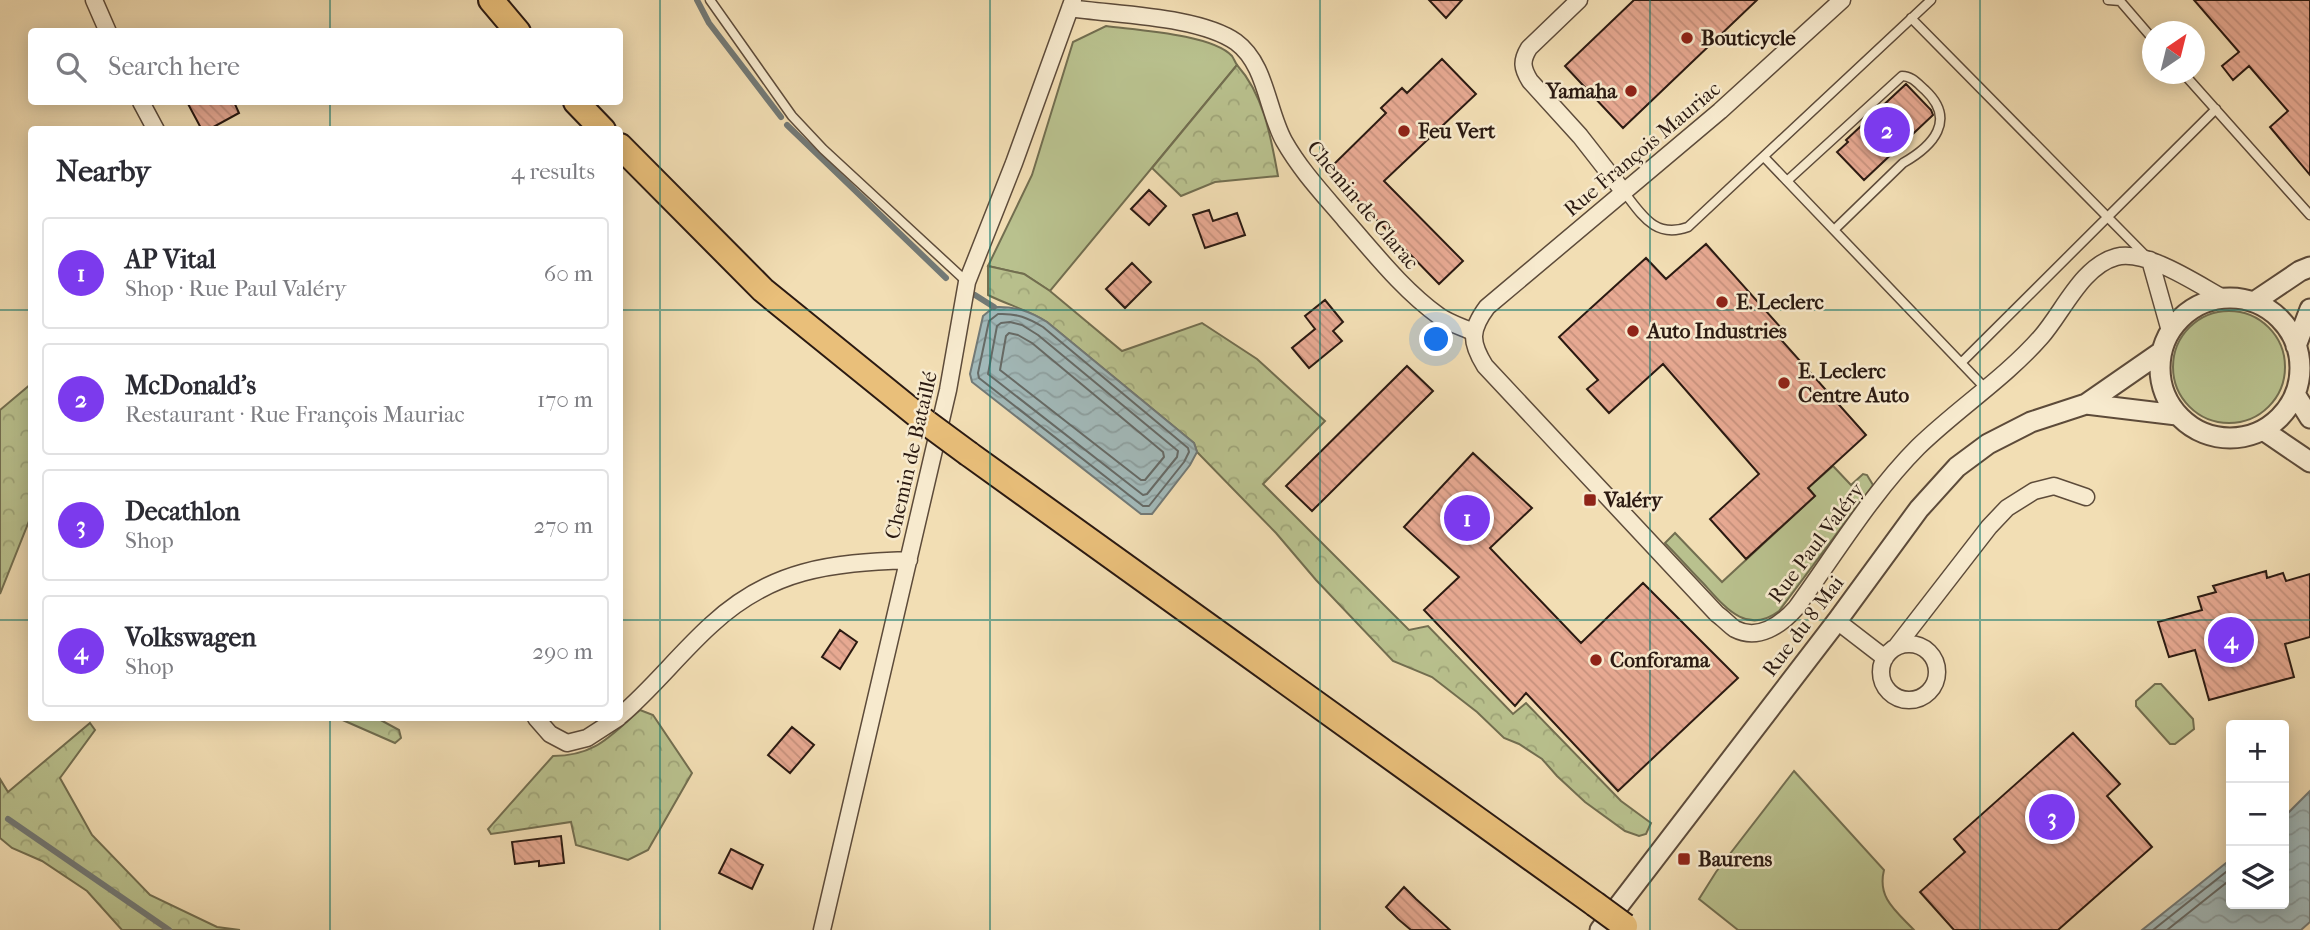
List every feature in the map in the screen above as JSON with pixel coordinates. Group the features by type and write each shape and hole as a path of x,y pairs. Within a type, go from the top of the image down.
{"highway":[{"path":"491,0 515,28"},
{"path":"579,105 599,126"},
{"path":"623,149 764,290 927,423 1628,928"}],"street":[{"path":"94,0 106,28"},
{"path":"1579,0 1529,48 1523,58 1524,71 1623,191"},
{"name":"Rue François Mauriac","path":"1473,332 1476,321 1487,307 1720,111 1842,0"},
{"name":"Chemin de Bataillé","path":"822,930 948,390 967,282 1014,163 1071,4"},
{"name":"Chemin de Clarac","path":"1071,4 1189,23 1214,30 1235,42 1248,53 1253,62 1283,139 1303,170 1405,288 1442,318 1473,332"},
{"path":"143,105 154,126"},
{"name":"Rue Paul Valéry","path":"1473,332 1475,351 1485,366 1717,614 1736,629 1753,633 1768,630 1783,622 1885,486 1918,447 2040,337 2077,286 2094,270 2116,257 2134,256 2150,260 2223,298"},
{"path":"2150,260 2170,331"},
{"path":"2254,302 2310,267"},
{"path":"2223,298 2254,302 2272,313 2287,328 2296,346 2300,362 2295,394 2287,409 2263,430 2236,438 2208,435 2177,415 2165,396 2160,374 2161,352 2170,331 2184,315 2202,303 2223,298"},
{"path":"2296,346 2310,309"},
{"name":"Rue du 8 Mai","path":"1600,930 1837,621 1919,509 1957,467 1988,444 2031,422 2086,404 2161,352"},
{"path":"2295,394 2310,418"},
{"name":"Rue du 8 Mai","path":"2086,404 2177,415"},
{"path":"2263,430 2310,462"},
{"path":"1837,621 1891,652 2007,508 2034,491 2054,486 2086,498"},
{"path":"623,713 712,624 741,600 775,581 815,569 853,562 909,560"},
{"path":"539,721 551,734 567,743 587,738 614,721"}],"lane":[{"path":"710,0 792,117 967,282"},
{"path":"1623,191 1645,219 1657,228 1678,231 1688,228 1931,0"},
{"path":"2108,0 2120,1 2142,26"},
{"path":"1911,18 2150,260"},
{"path":"1787,181 1902,76 1912,79 1928,94 1939,109 1940,124 1936,136 1916,156 1903,163 1834,230"},
{"path":"2193,84 2310,215"},
{"path":"1962,363 2216,109"},
{"path":"1764,157 1986,388"}],"green space":[{"path":"1106,26 1172,34 1208,43 1232,56 1237,65 1050,291 1024,274 988,266 1032,175 1073,42"},
{"path":"1237,65 1260,103 1278,176 1215,182 1181,196 1152,168"},
{"path":"988,266 1024,274 1050,291 1122,351 1202,323 1257,359 1325,421 1263,484 1409,630 1428,626 1513,714 1526,703 1621,801 1651,823 1646,834 1639,836 1625,831 1585,802 1542,759 1504,738 1477,712 1432,677 1393,661 1316,580 1276,533 1197,452 1194,443 1047,322 988,295"},
{"path":"2229,311 2251,315 2269,327 2281,345 2285,367 2281,389 2269,407 2251,419 2229,423 2207,419 2189,407 2177,389 2173,367 2177,345 2189,327 2207,315"},
{"path":"28,387 28,524 0,594 0,410"},
{"path":"1833,466 1851,485 1863,474 1867,475 1873,485 1779,611 1767,618 1756,620 1736,615 1719,601 1665,543 1675,533 1722,582 1815,496 1808,488"},
{"path":"2155,684 2161,684 2193,719 2194,729 2175,744 2170,744 2136,706 2136,701"},
{"path":"640,710 653,715 692,773 648,850 628,860 576,845 571,822 491,834 488,829 553,756 580,752 601,743"},
{"path":"345,721 382,721 399,730 401,738 395,743"},
{"path":"90,723 95,730 60,778 92,835 150,895 217,927 240,930 122,930 87,891 42,861 12,848 0,838 0,779 8,792"},
{"path":"1794,771 1884,870 1883,889 1886,896 1914,930 1738,930 1699,899 1716,872"}],"water":[{"path":"994,307 1022,310 1047,322 1194,443 1197,452 1190,465 1152,514 1141,514 972,382 970,374 983,316"},
{"path":"2310,791 2310,922 2301,930 2142,930 2226,863 2226,909 2289,909 2289,812"}],"building":[{"path":"1429,0 1462,0 1446,18"},
{"path":"1634,0 1757,0 1623,128 1565,66"},
{"path":"2194,0 2310,0 2310,175 2270,127 2288,111 2249,66 2233,80 2222,66 2239,52"},
{"path":"1442,59 1476,94 1384,181 1463,261 1439,284 1328,170 1386,113 1381,108 1402,88 1407,93"},
{"path":"1906,84 1933,115 1864,180 1837,152 1848,142 1846,140"},
{"path":"189,105 235,105 239,113 215,126 200,126"},
{"path":"1149,190 1166,206 1149,225 1131,209"},
{"path":"1209,210 1213,221 1237,213 1245,235 1205,248 1193,215"},
{"path":"1706,244 1782,329 1776,334 1866,435 1808,488 1815,496 1746,559 1710,519 1759,474 1663,364 1609,413 1587,389 1598,380 1559,337 1646,258 1666,279"},
{"path":"1132,263 1151,282 1125,308 1106,289"},
{"path":"1325,300 1343,322 1333,331 1342,341 1309,368 1292,348 1315,329 1305,316"},
{"path":"1407,366 1433,391 1312,511 1286,486"},
{"name":"Conforama","path":"1473,453 1532,508 1490,548 1581,643 1643,583 1738,678 1618,791 1526,693 1515,706 1424,610 1459,577 1404,527"},
{"path":"2266,571 2267,578 2283,573 2286,581 2310,574 2310,637 2285,644 2294,677 2209,700 2195,650 2169,657 2158,622 2202,610 2198,597 2216,592 2213,586"},
{"path":"840,630 857,642 840,669 822,657"},
{"path":"792,727 814,745 790,773 768,755"},
{"path":"2073,733 2120,784 2107,796 2152,847 2058,930 1954,930 1920,892 1965,852 1954,839"},
{"path":"561,836 564,863 539,866 539,861 515,864 512,842"},
{"path":"731,849 763,865 752,889 719,873"},
{"path":"1404,887 1450,930 1411,930 1398,919 1386,907"}],"waterway":[{"path":"697,0 709,23 781,117"},
{"path":"787,125 946,278"},
{"path":"975,295 994,307"},
{"path":"8,819 169,930"}],"place":[{"name":"Bouticycle","path":"1687,38"},
{"name":"Yamaha","path":"1631,91"},
{"name":"McDonald's","path":"1887,130"},
{"name":"Feu Vert","path":"1404,131"},
{"name":"E. Leclerc","path":"1722,302"},
{"name":"Auto Industries","path":"1633,331"},
{"name":"E. Leclerc Centre Auto","path":"1784,383"},
{"name":"Valéry","path":"1590,500"},
{"name":"AP Vital","path":"1467,518"},
{"name":"Volkswagen","path":"2231,640"},
{"name":"Conforama","path":"1596,660"},
{"name":"Decathlon","path":"2052,817"},
{"name":"Baurens","path":"1684,859"}]}
